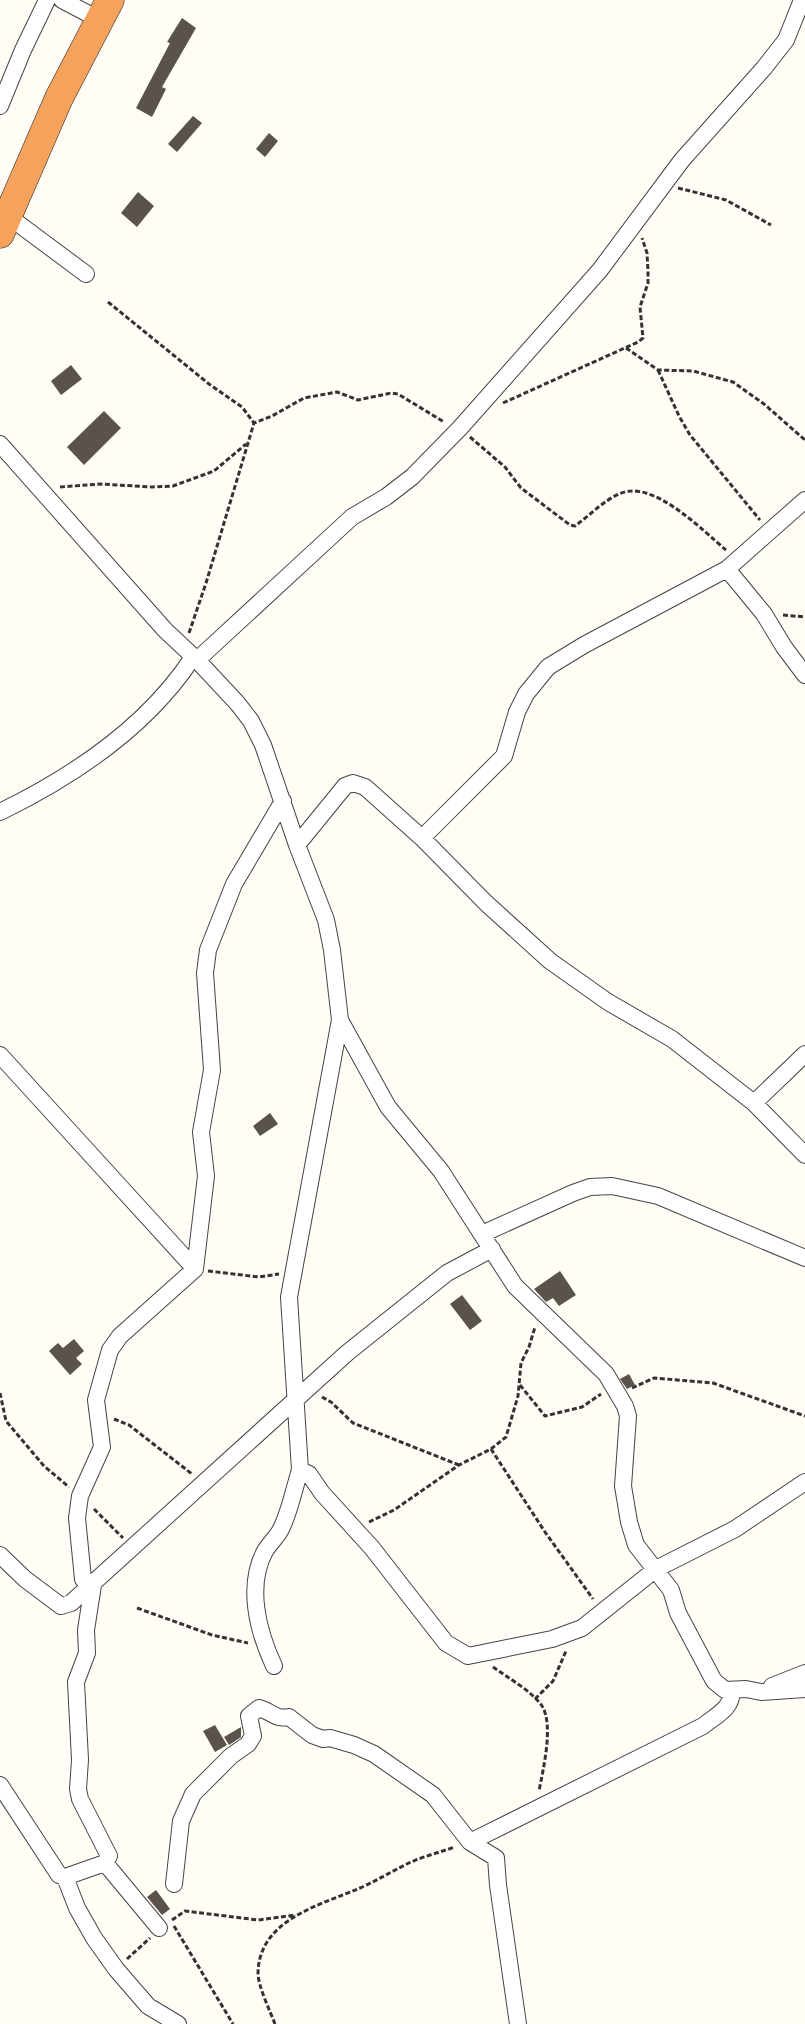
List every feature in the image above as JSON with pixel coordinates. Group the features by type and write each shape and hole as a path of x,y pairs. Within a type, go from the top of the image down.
{"highway":[{"path":"4,225 59,98 105,10"}],"street":[{"path":"0,106 23,50 47,0"},
{"path":"62,0 105,10"},
{"path":"0,812 92,758 125,732 175,681 191,655 352,517 386,497 412,477 455,424 480,405 600,270 682,160 746,90 786,40 802,0"},
{"path":"4,225 86,274"},
{"path":"0,444 42,489 165,630 238,704 251,721 263,745 297,845 326,920 332,950 340,1020 288,1297 300,1470 281,1530 265,1552 255,1581 258,1615 265,1647 274,1666"},
{"path":"422,838 504,756 517,712 526,694 548,667 584,645 732,564 805,500"},
{"path":"732,564 784,647 805,675"},
{"path":"297,845 346,786 353,783 365,787 422,838 486,903 550,960 608,1002 672,1039 754,1103 805,1155"},
{"path":"93,1585 83,1579 79,1554 77,1518 80,1496 102,1447 96,1400 110,1350 120,1336 195,1269 206,1176 201,1132 212,1070 208,1041 205,973 208,950 234,884 283,801"},
{"path":"340,1020 388,1107 441,1171 515,1286 594,1360 625,1406 628,1416 623,1486 629,1522 640,1551 671,1590 678,1613 714,1681 721,1689 730,1690 761,1692 805,1689"},
{"path":"754,1103 805,1054"},
{"path":"0,1055 195,1269"},
{"path":"482,1234 573,1193 590,1187 612,1186 658,1196 805,1258"},
{"path":"0,1554 40,1591 61,1606 71,1603 347,1353 447,1273 492,1249"},
{"path":"300,1470 310,1474 322,1493 356,1530 446,1643 468,1656 552,1639 582,1628 656,1569 735,1529 805,1482"},
{"path":"0,1785 59,1875 65,1877 106,1863 109,1856 80,1798 78,1789 80,1760 76,1682 87,1653 86,1630 93,1585"},
{"path":"761,1692 805,1673"},
{"path":"470,1842 703,1726 727,1707 732,1700 730,1690"},
{"path":"174,1884 181,1821 193,1794 231,1756 248,1744 253,1736 249,1716 259,1708 282,1719 289,1717 312,1735 323,1739 330,1738 354,1744 374,1754 433,1795 470,1842 496,1858 498,1885 518,2024"},
{"path":"106,1863 164,1924"},
{"path":"65,1877 77,1908 94,1938 116,1969 148,2006 178,2024"}],"path":[{"path":"666,183 691,193 726,200 771,225"},
{"path":"480,405 496,405 507,402 643,338 640,308 648,283 648,262 647,253 636,224"},
{"path":"108,302 209,384 242,407 254,423"},
{"path":"625,348 658,370 690,435 770,532"},
{"path":"658,370 693,371 733,382 764,404 805,440"},
{"path":"191,655 206,583 246,444 254,423 272,416 304,398 337,392 358,400 390,393 398,394 438,419 455,424 505,467 521,488 570,525 575,526 620,493 634,490 655,495 675,509 732,564"},
{"path":"42,489 100,484 152,488 173,486 214,471 246,444"},
{"path":"195,1269 259,1277 292,1272"},
{"path":"356,1530 394,1510 459,1465 491,1449 506,1437 520,1385 521,1363 532,1336 538,1308"},
{"path":"520,1385 546,1416 551,1417 582,1407 615,1390 654,1378 705,1382 805,1416"},
{"path":"309,1388 331,1402 353,1423 459,1465"},
{"path":"0,1393 6,1421 22,1441 44,1466 109,1522 131,1548"},
{"path":"97,1413 129,1425 203,1482"},
{"path":"491,1449 561,1554 603,1612"},
{"path":"137,1608 212,1635 265,1647"},
{"path":"535,1699 554,1681 565,1652 582,1628"},
{"path":"468,1656 489,1664 543,1707 547,1720 546,1747 537,1808"},
{"path":"116,1969 146,1943 164,1924 185,1911 258,1920 296,1915 362,1888 412,1861 470,1842"},
{"path":"274,2024 258,1974 268,1940 296,1915"},
{"path":"164,1924 233,2024"}],"building":[{"path":"182,18 196,28 162,87 166,89 152,117 136,108 170,43 167,42"},
{"path":"193,116 202,123 177,152 168,144"},
{"path":"269,133 278,141 265,157 256,149"},
{"path":"138,192 154,206 137,227 121,213"},
{"path":"71,365 82,379 61,395 51,381"},
{"path":"104,411 121,428 84,465 67,447"},
{"path":"270,1113 278,1124 260,1136 253,1126"},
{"path":"560,1271 576,1295 559,1306 553,1298 546,1302 534,1289"},
{"path":"462,1295 482,1321 470,1330 450,1304"},
{"path":"74,1339 84,1351 76,1358 82,1364 70,1375 49,1351 58,1343 63,1348"},
{"path":"629,1374 635,1385 627,1389 620,1379"},
{"path":"215,1725 227,1745 215,1752 203,1731"},
{"path":"241,1727 241,1737 229,1745 224,1737"},
{"path":"156,1890 170,1909 162,1915 147,1897"}]}
